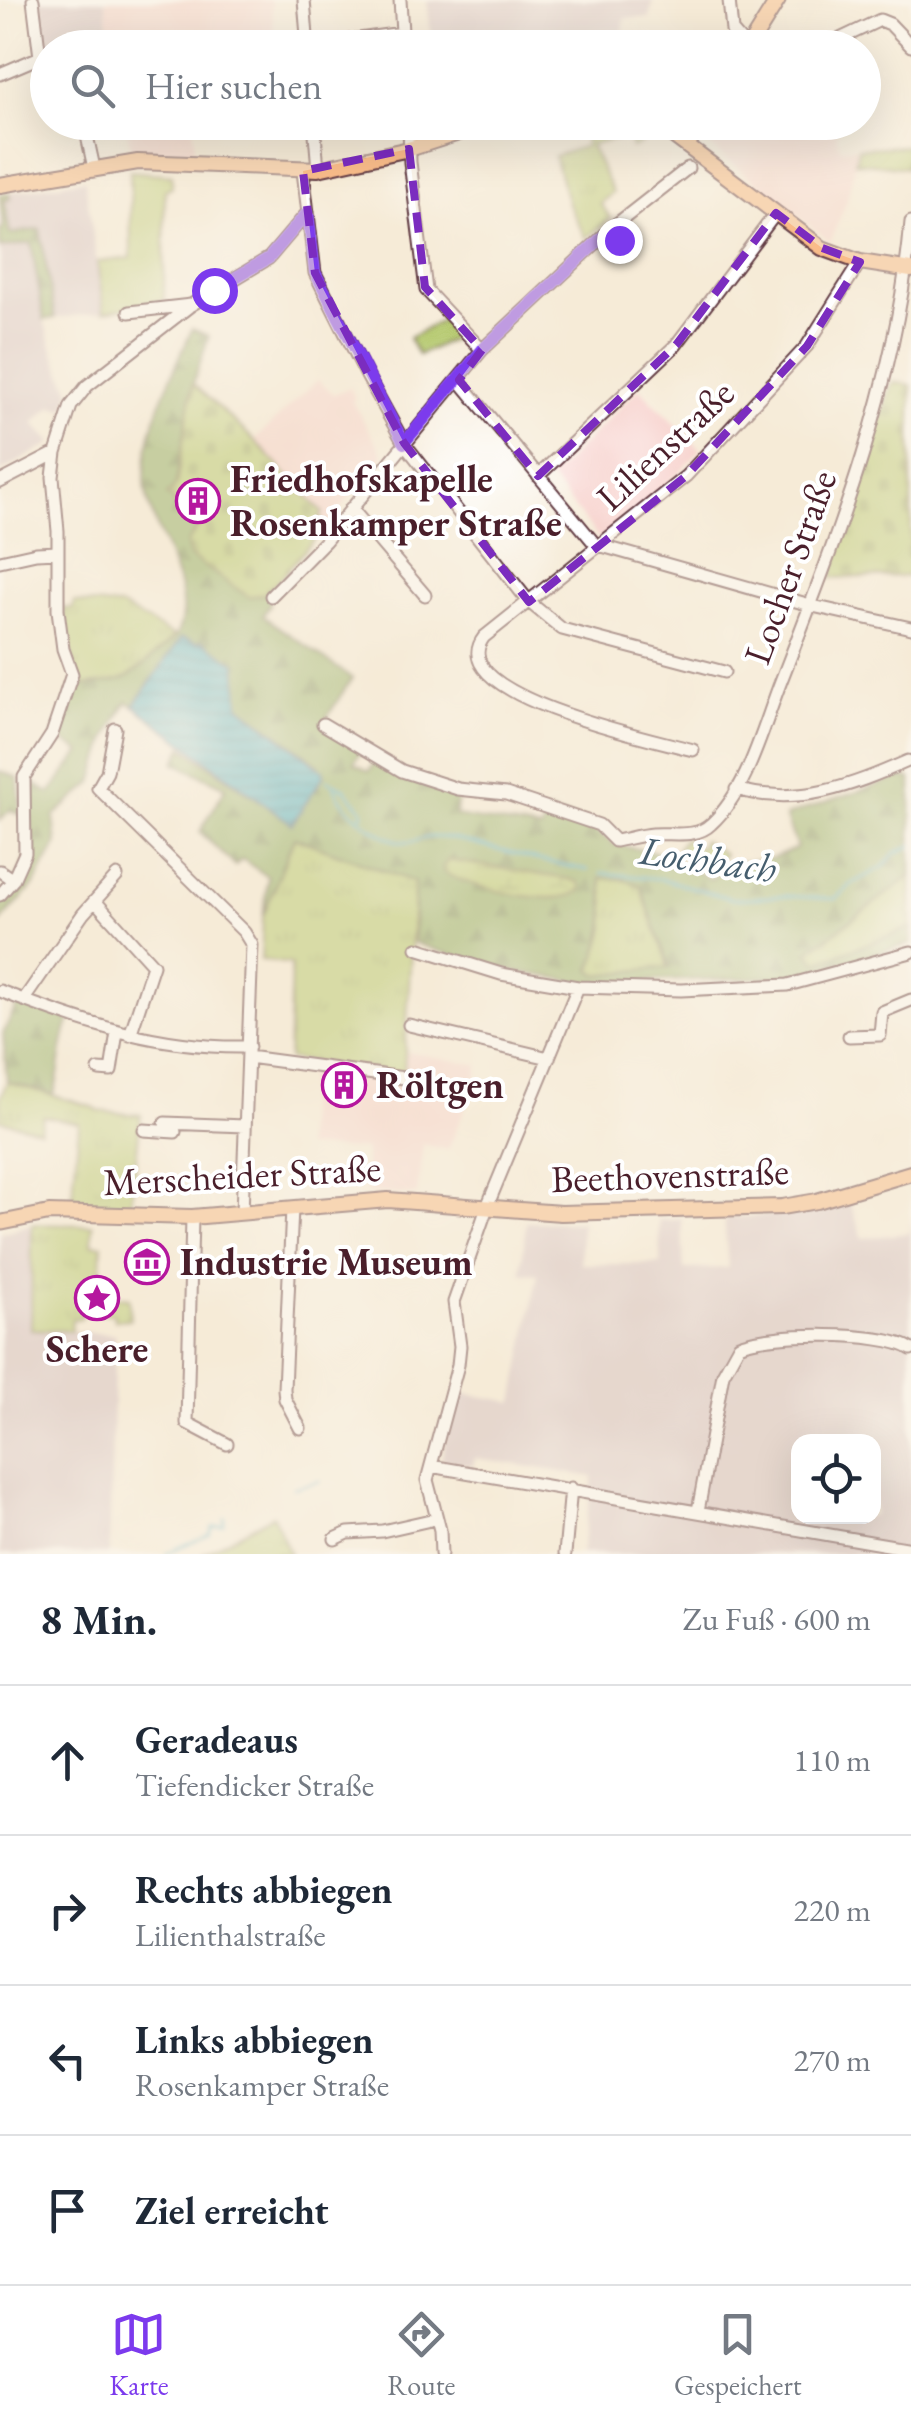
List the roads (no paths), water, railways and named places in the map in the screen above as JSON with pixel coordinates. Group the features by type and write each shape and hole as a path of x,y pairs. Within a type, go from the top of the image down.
{"main road":[{"path":"759,30 778,0"},
{"path":"0,185 94,168 160,162 310,170 437,140"},
{"path":"682,140 822,248 860,262 909,270"},
{"path":"688,144 691,140"},
{"name":"Beethovenstraße","path":"487,1210 573,1213 788,1206 911,1173"},
{"name":"Merscheider Straße","path":"0,1223 49,1214 192,1217 388,1200 487,1210"}],"street":[{"path":"33,0 39,30"},
{"path":"304,0 307,30"},
{"path":"400,0 402,30"},
{"path":"729,0 732,30"},
{"path":"857,30 883,21 911,46"},
{"path":"0,74 30,64"},
{"path":"88,140 94,168"},
{"path":"312,140 308,212 315,272 404,443 529,602 562,630 724,672"},
{"path":"409,140 426,290 482,350"},
{"path":"272,596 312,555 482,350 613,227 688,168"},
{"path":"0,895 13,880 25,853 24,777 52,734 72,674 57,606 53,477 56,453 76,398 191,305 264,262 308,212"},
{"path":"538,476 676,345 776,213"},
{"name":"Locher Straße","path":"323,724 402,772 458,789 506,794 598,825 615,841 704,830 736,790 842,524 884,387 909,270 911,222"},
{"name":"Lilienstraße","path":"693,750 517,696 478,664 480,642 679,482 793,362 833,308 860,262"},
{"path":"129,312 191,305"},
{"path":"458,380 592,542 811,605 911,628"},
{"path":"0,482 56,453"},
{"path":"351,508 425,595"},
{"path":"0,561 58,552"},
{"path":"115,728 107,772 98,788 250,939 242,1213"},
{"path":"736,790 814,796 855,784 908,760"},
{"path":"0,871 13,880"},
{"path":"25,998 95,901 118,876"},
{"path":"95,901 152,966 152,975 123,1034 110,1072 99,1070"},
{"path":"417,948 501,974 578,987 681,990 788,985 911,952"},
{"path":"441,1554 428,1494 431,1466 460,1355 454,1302 578,987"},
{"path":"0,991 123,1034 180,1046 249,1052 404,1078"},
{"path":"849,1036 880,1035 882,1012 911,1000"},
{"path":"409,1025 549,1058"},
{"path":"144,1130 245,1126"},
{"path":"292,1208 284,1389 285,1400 300,1428"},
{"path":"192,1217 188,1423 227,1444"},
{"path":"698,1511 724,1374 740,1345 766,1336 875,1338 896,1341 911,1349"},
{"path":"431,1466 698,1511 872,1548 911,1549"},
{"path":"564,1554 571,1488"},
{"path":"336,1539 348,1533 382,1531 435,1519"}],"water":[{"path":"181,638 202,641 236,663 240,706 323,770 324,775 292,824 134,706"}],"waterway":[{"name":"Lochbach","path":"327,780 344,788 363,810 362,816"},
{"name":"Lochbach","path":"334,785 343,802 359,818 395,840 451,839 588,870"},
{"name":"Lochbach","path":"601,873 662,879 733,899 835,899 853,883 883,867 894,854 911,846"},
{"path":"293,1488 320,1481"},
{"path":"166,1554 210,1534 213,1527 224,1525 225,1518"}],"place":[{"name":"Friedhofskapelle Rosenkamper Straße","path":"198,501"},
{"name":"Röltgen","path":"344,1085"},
{"name":"Industrie Museum","path":"147,1262"},
{"name":"Schere","path":"97,1298"}]}
